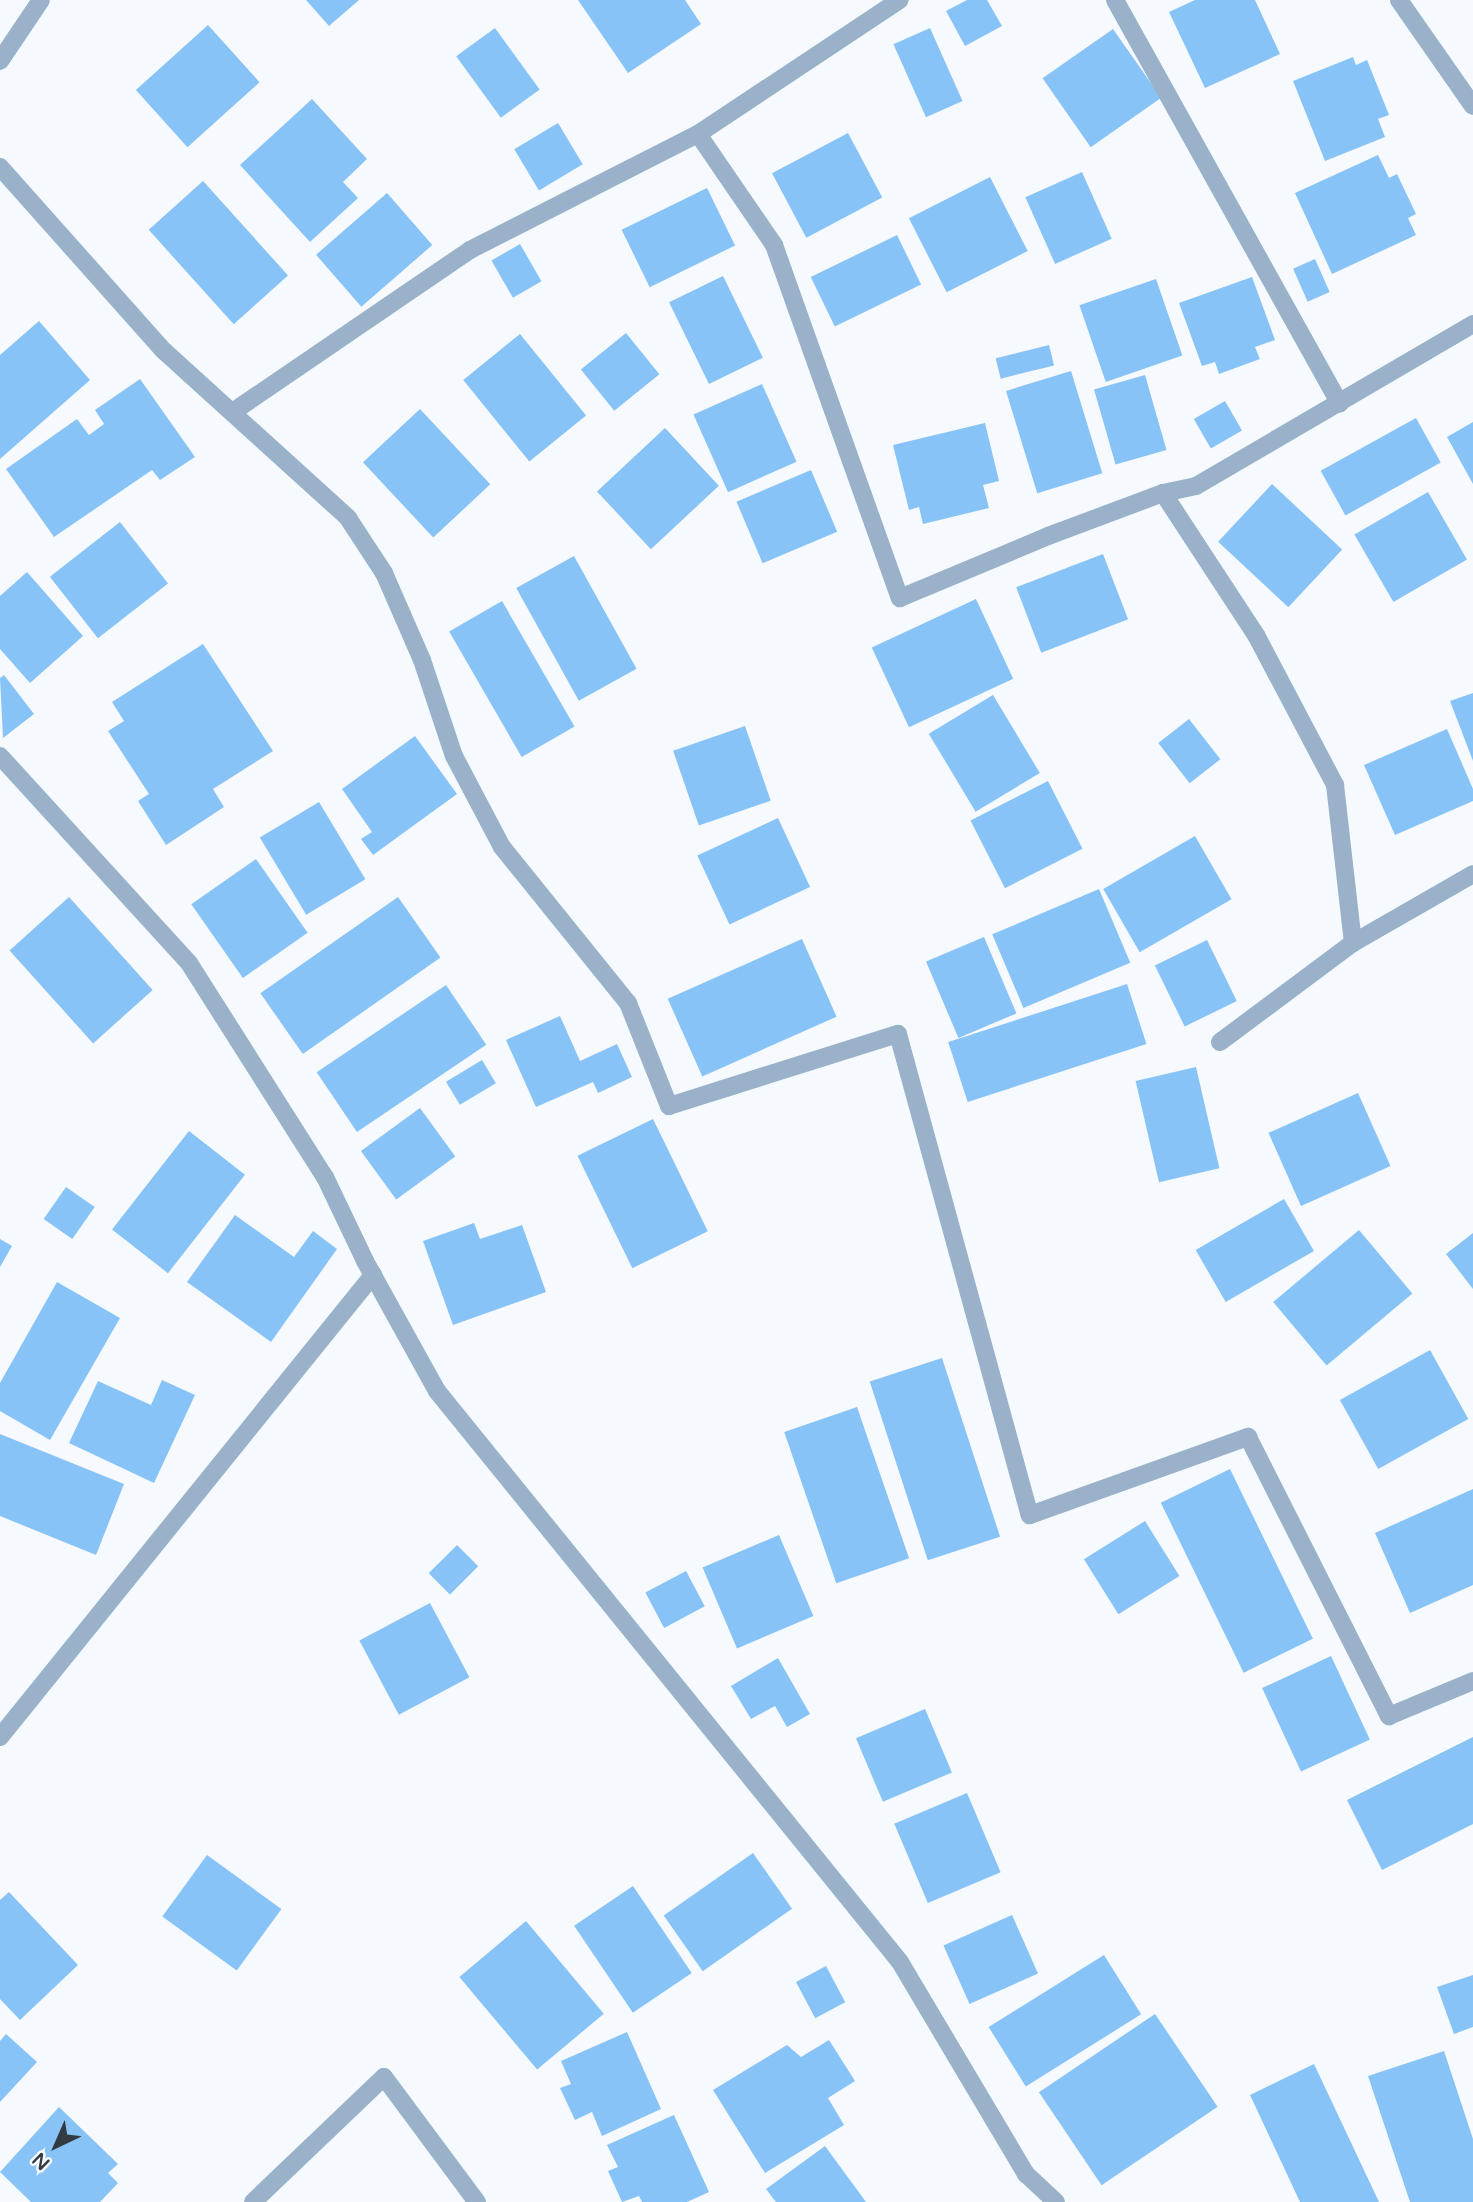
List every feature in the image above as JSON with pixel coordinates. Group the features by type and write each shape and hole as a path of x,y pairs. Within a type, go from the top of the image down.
{"street":[{"path":"0,61 41,0"},
{"path":"234,411 470,250 698,134 900,0"},
{"path":"1115,0 1340,404"},
{"path":"1399,0 1473,106"},
{"path":"698,134 774,246 900,598 1163,494 1196,486 1473,324"},
{"path":"0,167 163,350 234,411 348,518 384,573 422,660 454,756 502,847 628,1003 668,1106 898,1034 1030,1515 1248,1437 1389,1716 1473,1681"},
{"path":"1163,494 1256,635 1335,785 1353,943"},
{"path":"0,756 188,963 325,1177 373,1275 437,1391 900,1962 1026,2174 1055,2202"},
{"path":"1220,1042 1353,943 1473,874"},
{"path":"0,1737 373,1275"},
{"path":"254,2202 384,2077 477,2202"}],"building":[{"path":"306,0 359,0 329,26"},
{"path":"578,0 685,0 701,24 628,73"},
{"path":"967,0 987,0 1002,26 965,46 946,11"},
{"path":"1195,0 1255,0 1280,54 1205,88 1169,12"},
{"path":"208,25 260,82 187,147 136,90"},
{"path":"495,28 540,89 501,118 456,56"},
{"path":"930,28 963,101 926,117 893,44"},
{"path":"1113,29 1161,98 1091,147 1043,78"},
{"path":"1353,57 1356,65 1367,60 1389,115 1378,119 1385,137 1325,161 1293,81"},
{"path":"312,99 367,159 343,182 358,198 310,242 240,165"},
{"path":"558,123 583,164 539,190 514,149"},
{"path":"848,133 882,197 806,238 772,173"},
{"path":"1378,155 1389,178 1397,174 1416,214 1408,218 1416,235 1332,274 1295,193"},
{"path":"1082,172 1112,239 1055,264 1025,197"},
{"path":"990,177 1028,251 947,292 909,218"},
{"path":"203,181 288,275 234,324 149,230"},
{"path":"707,188 735,246 650,287 622,230"},
{"path":"387,193 432,245 361,307 316,255"},
{"path":"897,235 921,284 835,327 811,277"},
{"path":"520,244 542,281 513,298 491,260"},
{"path":"1315,259 1330,292 1308,302 1293,269"},
{"path":"723,276 763,358 709,384 669,302"},
{"path":"1252,277 1275,340 1255,347 1260,359 1219,374 1215,362 1202,366 1179,303"},
{"path":"1156,279 1182,356 1106,382 1079,305"},
{"path":"39,321 90,380 0,459 0,355"},
{"path":"626,333 659,374 614,411 581,370"},
{"path":"520,334 586,416 529,462 463,380"},
{"path":"1049,345 1054,365 1001,379 996,358"},
{"path":"1071,371 1102,473 1037,493 1006,391"},
{"path":"1145,375 1166,450 1116,465 1094,390"},
{"path":"140,379 195,457 160,480 152,470 54,537 6,469 77,419 89,435 104,424 95,410"},
{"path":"762,384 797,462 728,492 693,415"},
{"path":"1225,401 1242,430 1211,448 1194,419"},
{"path":"420,409 490,484 433,538 363,462"},
{"path":"1416,418 1441,463 1345,515 1321,471"},
{"path":"1473,422 1473,484 1447,437"},
{"path":"985,423 999,481 983,485 989,508 923,524 919,507 909,510 893,445"},
{"path":"665,428 719,486 651,549 597,491"},
{"path":"811,470 837,532 763,563 736,502"},
{"path":"1272,484 1342,549 1288,607 1218,542"},
{"path":"1428,492 1467,560 1393,602 1354,534"},
{"path":"120,522 168,583 98,638 50,577"},
{"path":"1103,554 1128,619 1041,653 1016,587"},
{"path":"574,556 637,669 579,701 516,588"},
{"path":"27,572 83,636 30,683 0,649 0,596"},
{"path":"976,599 1013,679 909,727 872,648"},
{"path":"502,601 574,727 522,757 449,632"},
{"path":"203,644 273,751 213,789 224,807 166,845 138,801 149,794 108,731 124,721 112,702"},
{"path":"4,675 34,714 3,738 0,678"},
{"path":"1473,693 1473,761 1450,701"},
{"path":"993,695 1040,773 976,812 929,734"},
{"path":"1189,719 1220,759 1190,783 1158,743"},
{"path":"745,726 771,801 699,825 673,751"},
{"path":"1447,729 1473,789 1473,801 1395,835 1364,765"},
{"path":"415,736 457,794 373,855 361,839 372,832 342,789"},
{"path":"1048,781 1083,849 1005,888 970,820"},
{"path":"319,802 365,879 306,915 260,838"},
{"path":"778,818 810,887 729,924 697,856"},
{"path":"1195,836 1232,899 1140,952 1103,889"},
{"path":"256,859 308,933 243,978 191,904"},
{"path":"1099,889 1130,963 1023,1008 992,934"},
{"path":"69,897 153,990 93,1043 10,951"},
{"path":"398,897 440,958 303,1054 260,993"},
{"path":"984,937 1016,1013 958,1038 926,962"},
{"path":"802,939 837,1017 702,1076 668,999"},
{"path":"1207,940 1237,1001 1185,1027 1155,965"},
{"path":"1127,984 1146,1044 968,1102 948,1042"},
{"path":"446,985 486,1045 357,1132 317,1072"},
{"path":"560,1016 580,1061 617,1044 632,1077 598,1093 593,1082 536,1107 506,1040"},
{"path":"482,1060 496,1083 460,1105 446,1082"},
{"path":"1196,1067 1219,1168 1159,1182 1136,1081"},
{"path":"1358,1093 1391,1166 1301,1206 1268,1133"},
{"path":"420,1108 455,1157 396,1199 361,1151"},
{"path":"653,1119 708,1231 632,1268 578,1156"},
{"path":"189,1131 245,1175 168,1273 112,1230"},
{"path":"66,1187 95,1207 72,1239 44,1219"},
{"path":"1284,1199 1314,1251 1226,1302 1196,1250"},
{"path":"235,1215 294,1257 313,1231 337,1249 271,1342 187,1282"},
{"path":"474,1223 480,1239 522,1225 546,1292 453,1325 423,1241"},
{"path":"1359,1230 1412,1294 1327,1366 1273,1302"},
{"path":"1473,1233 1473,1289 1446,1254"},
{"path":"0,1239 12,1246 0,1267"},
{"path":"57,1282 120,1318 50,1440 0,1411 0,1383"},
{"path":"1430,1350 1468,1419 1378,1469 1340,1400"},
{"path":"942,1358 1000,1537 928,1560 870,1381"},
{"path":"162,1380 195,1395 154,1483 69,1443 98,1381 151,1405"},
{"path":"857,1407 909,1558 836,1583 784,1432"},
{"path":"0,1434 124,1484 96,1555 0,1516"},
{"path":"1230,1469 1313,1639 1244,1673 1161,1503"},
{"path":"1473,1489 1473,1585 1410,1613 1375,1533"},
{"path":"1145,1521 1179,1576 1118,1614 1084,1559"},
{"path":"779,1535 813,1616 737,1648 703,1567"},
{"path":"457,1545 478,1566 450,1594 429,1573"},
{"path":"686,1571 705,1606 664,1628 645,1593"},
{"path":"430,1603 469,1677 399,1715 359,1641"},
{"path":"1331,1656 1370,1739 1301,1771 1262,1688"},
{"path":"778,1658 810,1714 787,1727 775,1706 751,1719 731,1686"},
{"path":"925,1709 952,1773 883,1802 856,1738"},
{"path":"1473,1737 1473,1824 1382,1870 1347,1800"},
{"path":"967,1793 1001,1872 928,1903 894,1824"},
{"path":"753,1853 792,1909 703,1971 664,1916"},
{"path":"207,1855 281,1909 237,1971 162,1916"},
{"path":"633,1886 692,1973 633,2013 574,1926"},
{"path":"9,1892 78,1965 20,2020 0,1999 0,1900"},
{"path":"1012,1915 1038,1973 970,2004 943,1946"},
{"path":"526,1921 604,2014 537,2070 459,1977"},
{"path":"1104,1955 1141,2014 1026,2086 989,2027"},
{"path":"826,1966 845,2002 815,2018 796,1982"},
{"path":"1473,1975 1473,2027 1454,2034 1437,1987"},
{"path":"1155,2014 1218,2107 1102,2185 1039,2092"},
{"path":"627,2032 661,2109 602,2136 592,2112 575,2120 560,2088 571,2084 561,2061"},
{"path":"6,2034 37,2062 0,2102 0,2041"},
{"path":"829,2040 855,2081 828,2098 844,2125 765,2173 713,2090 787,2045 801,2057"},
{"path":"1444,2051 1473,2139 1473,2202 1410,2202 1368,2076"},
{"path":"1314,2064 1379,2202 1300,2202 1250,2095"},
{"path":"59,2107 118,2164 108,2173 118,2183 100,2202 31,2202 0,2172"},
{"path":"674,2115 709,2192 687,2202 642,2202 639,2196 622,2202 608,2171 618,2167 607,2145"},
{"path":"825,2146 866,2202 776,2202 766,2189"}]}
